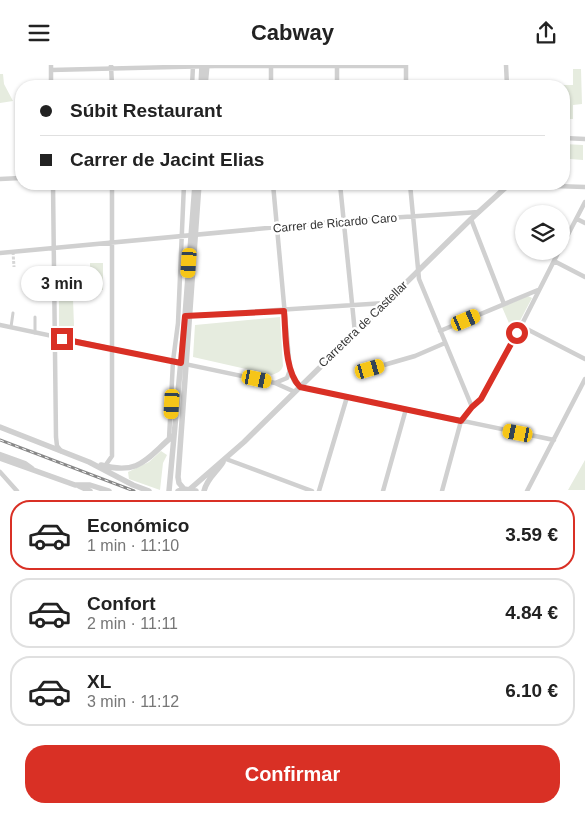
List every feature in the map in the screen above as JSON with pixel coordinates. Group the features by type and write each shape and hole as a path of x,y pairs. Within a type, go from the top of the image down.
{"street":[{"path":"51,68 406,65 406,80"},
{"path":"506,65 507,80"},
{"path":"192,80 193,66"},
{"path":"202,80 204,66"},
{"path":"204,66 205,80"},
{"path":"271,66 271,80"},
{"path":"337,66 337,80"},
{"path":"112,67 112,80"},
{"path":"570,138 585,139"},
{"path":"0,179 15,178"},
{"path":"570,186 585,187"},
{"path":"53,190 56,437 57,446 62,452"},
{"path":"105,466 112,456 112,190"},
{"path":"169,491 173,361 178,323 184,190"},
{"path":"187,490 179,483 178,477 183,363 195,190"},
{"path":"193,234 198,190"},
{"path":"274,190 290,370 294,381 300,387 554,440"},
{"path":"340,190 355,333"},
{"path":"411,190 419,279 472,407"},
{"name":"Carretera de Castellar","path":"187,490 224,460 502,190"},
{"path":"570,232 585,202"},
{"name":"Carrer de Ricardo Caro","path":"0,253 193,234 479,211"},
{"path":"471,219 504,304"},
{"path":"577,219 585,223"},
{"path":"442,491 461,421 481,399 554,261 585,277"},
{"path":"440,331 539,290"},
{"path":"187,316 385,303"},
{"path":"11,328 13,313"},
{"path":"35,317 35,333"},
{"path":"0,325 275,383 295,392"},
{"path":"521,326 585,359"},
{"path":"370,369 415,356 445,343"},
{"path":"0,427 89,462 119,469 128,469 147,460 164,447 172,431 183,363"},
{"path":"275,383 287,378 290,370"},
{"path":"527,491 585,379"},
{"path":"319,491 347,397"},
{"path":"383,491 406,409"},
{"path":"0,454 25,463 32,468"},
{"path":"0,458 32,468 90,491"},
{"path":"224,460 312,491"},
{"name":"Carretera de Castellar","path":"204,491 206,482 219,469 224,460"},
{"path":"89,462 133,485 149,491"},
{"path":"0,472 18,491"},
{"path":"74,485 90,485 109,491"}],"shaded area":[{"path":"573,69 581,69 582,104 573,105 573,119 570,119 570,85 573,85"},
{"path":"0,74 3,74 4,84 13,101 0,103"},
{"path":"570,144 583,145 583,160 570,159"},
{"path":"90,263 103,263 103,290 90,290"},
{"path":"528,296 532,298 514,332 502,307"},
{"path":"73,299 74,326 59,326 59,300"},
{"path":"280,317 283,366 276,374 272,375 193,357 195,325"},
{"path":"161,451 167,455 163,463 160,490 129,479 128,472 149,462"},
{"path":"585,460 585,490 568,490"}],"tunnel":[{"path":"13,252 14,267"}],"railway":[{"path":"0,440 134,491"}],"route":[{"path":"62,339 181,363 185,316 196,317 284,311 290,370 294,381 300,387 461,421 481,399 517,333"}]}
